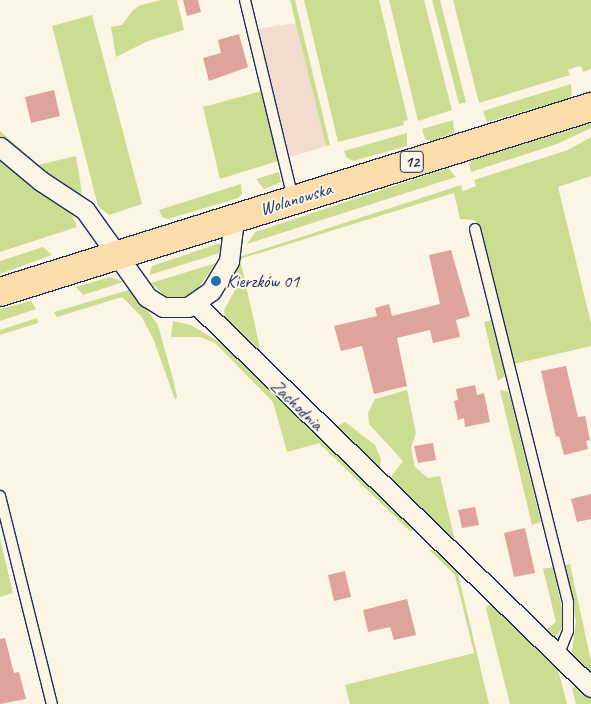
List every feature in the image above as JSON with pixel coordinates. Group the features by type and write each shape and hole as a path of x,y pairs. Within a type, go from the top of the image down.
{"main road":[{"name":"Wolanowska","path":"0,292 591,107"}],"street":[{"path":"0,147 41,181 85,210 153,302 173,308 196,304 211,290 229,261 234,218"},
{"name":"Zachodnia","path":"196,304 591,687"}],"lane":[{"path":"245,0 293,200"},
{"path":"475,229 568,603 568,631 558,656"},
{"path":"0,496 52,704"}],"shaded area":[{"path":"296,23 326,146 290,157 258,29"}],"green space":[{"path":"161,0 177,0 184,30 148,41 116,57 111,27 122,25 133,10 141,5"},
{"path":"290,0 295,0 330,145 326,146"},
{"path":"304,0 379,0 408,120 403,121 404,125 338,142"},
{"path":"389,0 424,0 452,110 418,121"},
{"path":"432,0 440,0 466,102 459,104"},
{"path":"453,0 591,0 591,69 583,72 581,66 576,67 568,70 570,75 479,103"},
{"path":"92,15 142,204 109,215 98,206 52,26"},
{"path":"571,84 572,95 567,99 487,122 483,111"},
{"path":"261,91 278,161 220,179 203,107"},
{"path":"453,120 454,133 431,141 425,139 422,129"},
{"path":"591,123 591,128 557,144 471,172 469,163 473,160"},
{"path":"0,131 38,165 76,156 82,193 78,195 52,181 0,138"},
{"path":"407,133 407,146 353,161 346,157 344,151"},
{"path":"591,137 591,176 558,187 591,323 591,346 514,364 482,230 474,220 460,219 454,193 240,259 262,357 221,322 225,319 224,310 241,279 236,275 239,257 461,185 463,191 476,186 474,180 568,150"},
{"path":"0,158 70,210 77,227 0,252"},
{"path":"448,168 456,177 247,244 255,232"},
{"path":"279,172 281,182 264,189 256,179"},
{"path":"241,184 242,194 238,198 168,219 162,217 159,210"},
{"path":"220,243 220,253 149,275 152,266"},
{"path":"43,247 52,255 0,274 0,261"},
{"path":"216,263 198,288 182,299 167,298 151,283"},
{"path":"110,277 124,282 83,295 76,287"},
{"path":"132,289 158,325 173,379 177,397 175,400 153,338 141,316 122,297 57,317 54,312"},
{"path":"31,301 36,309 0,321 0,309"},
{"path":"37,318 38,323 0,335 0,330"},
{"path":"491,320 505,376 498,381 484,322"},
{"path":"173,321 191,325 223,344 413,528 411,532 319,443 287,452 273,402 215,343 200,337 171,337"},
{"path":"407,390 416,433 411,448 415,467 428,478 440,476 455,541 547,629 556,622 543,569 553,567 563,613 562,628 555,637 550,637 387,482 403,461 369,424 368,413 375,399"},
{"path":"500,390 508,392 510,396 541,522 532,525"},
{"path":"345,422 375,445 381,459 380,469 335,427"},
{"path":"0,539 13,593 0,597"},
{"path":"427,548 440,554 458,574 489,704 350,704 345,685 474,653 455,575"},
{"path":"570,564 591,661 591,677 571,658 576,621 564,565"},
{"path":"488,605 494,606 557,666 567,704 510,704 486,609"},
{"path":"577,683 591,697 591,704 576,704 572,688"}],"building":[{"path":"183,0 198,0 201,12 187,16"},
{"path":"239,34 248,67 209,81 203,58 221,53 218,40"},
{"path":"54,90 60,116 31,123 25,97"},
{"path":"451,250 470,316 456,320 460,337 433,343 430,330 397,338 407,386 374,394 362,346 341,351 334,326 377,316 375,308 389,304 392,316 440,304 429,255"},
{"path":"566,366 578,417 585,416 590,440 586,441 588,449 564,455 559,436 556,437 541,371"},
{"path":"475,385 477,395 484,393 490,422 465,427 464,418 458,420 454,401 458,400 456,389"},
{"path":"433,443 436,460 418,463 414,446"},
{"path":"591,494 591,519 577,522 571,499"},
{"path":"475,507 479,525 462,528 458,510"},
{"path":"525,528 535,573 514,577 504,533"},
{"path":"345,571 351,597 334,601 328,575"},
{"path":"407,599 416,635 394,640 390,627 368,632 363,610"},
{"path":"5,638 14,673 19,672 26,699 0,704 0,639"}],"place":[{"name":"Kierzków 01","path":"216,281"}]}
